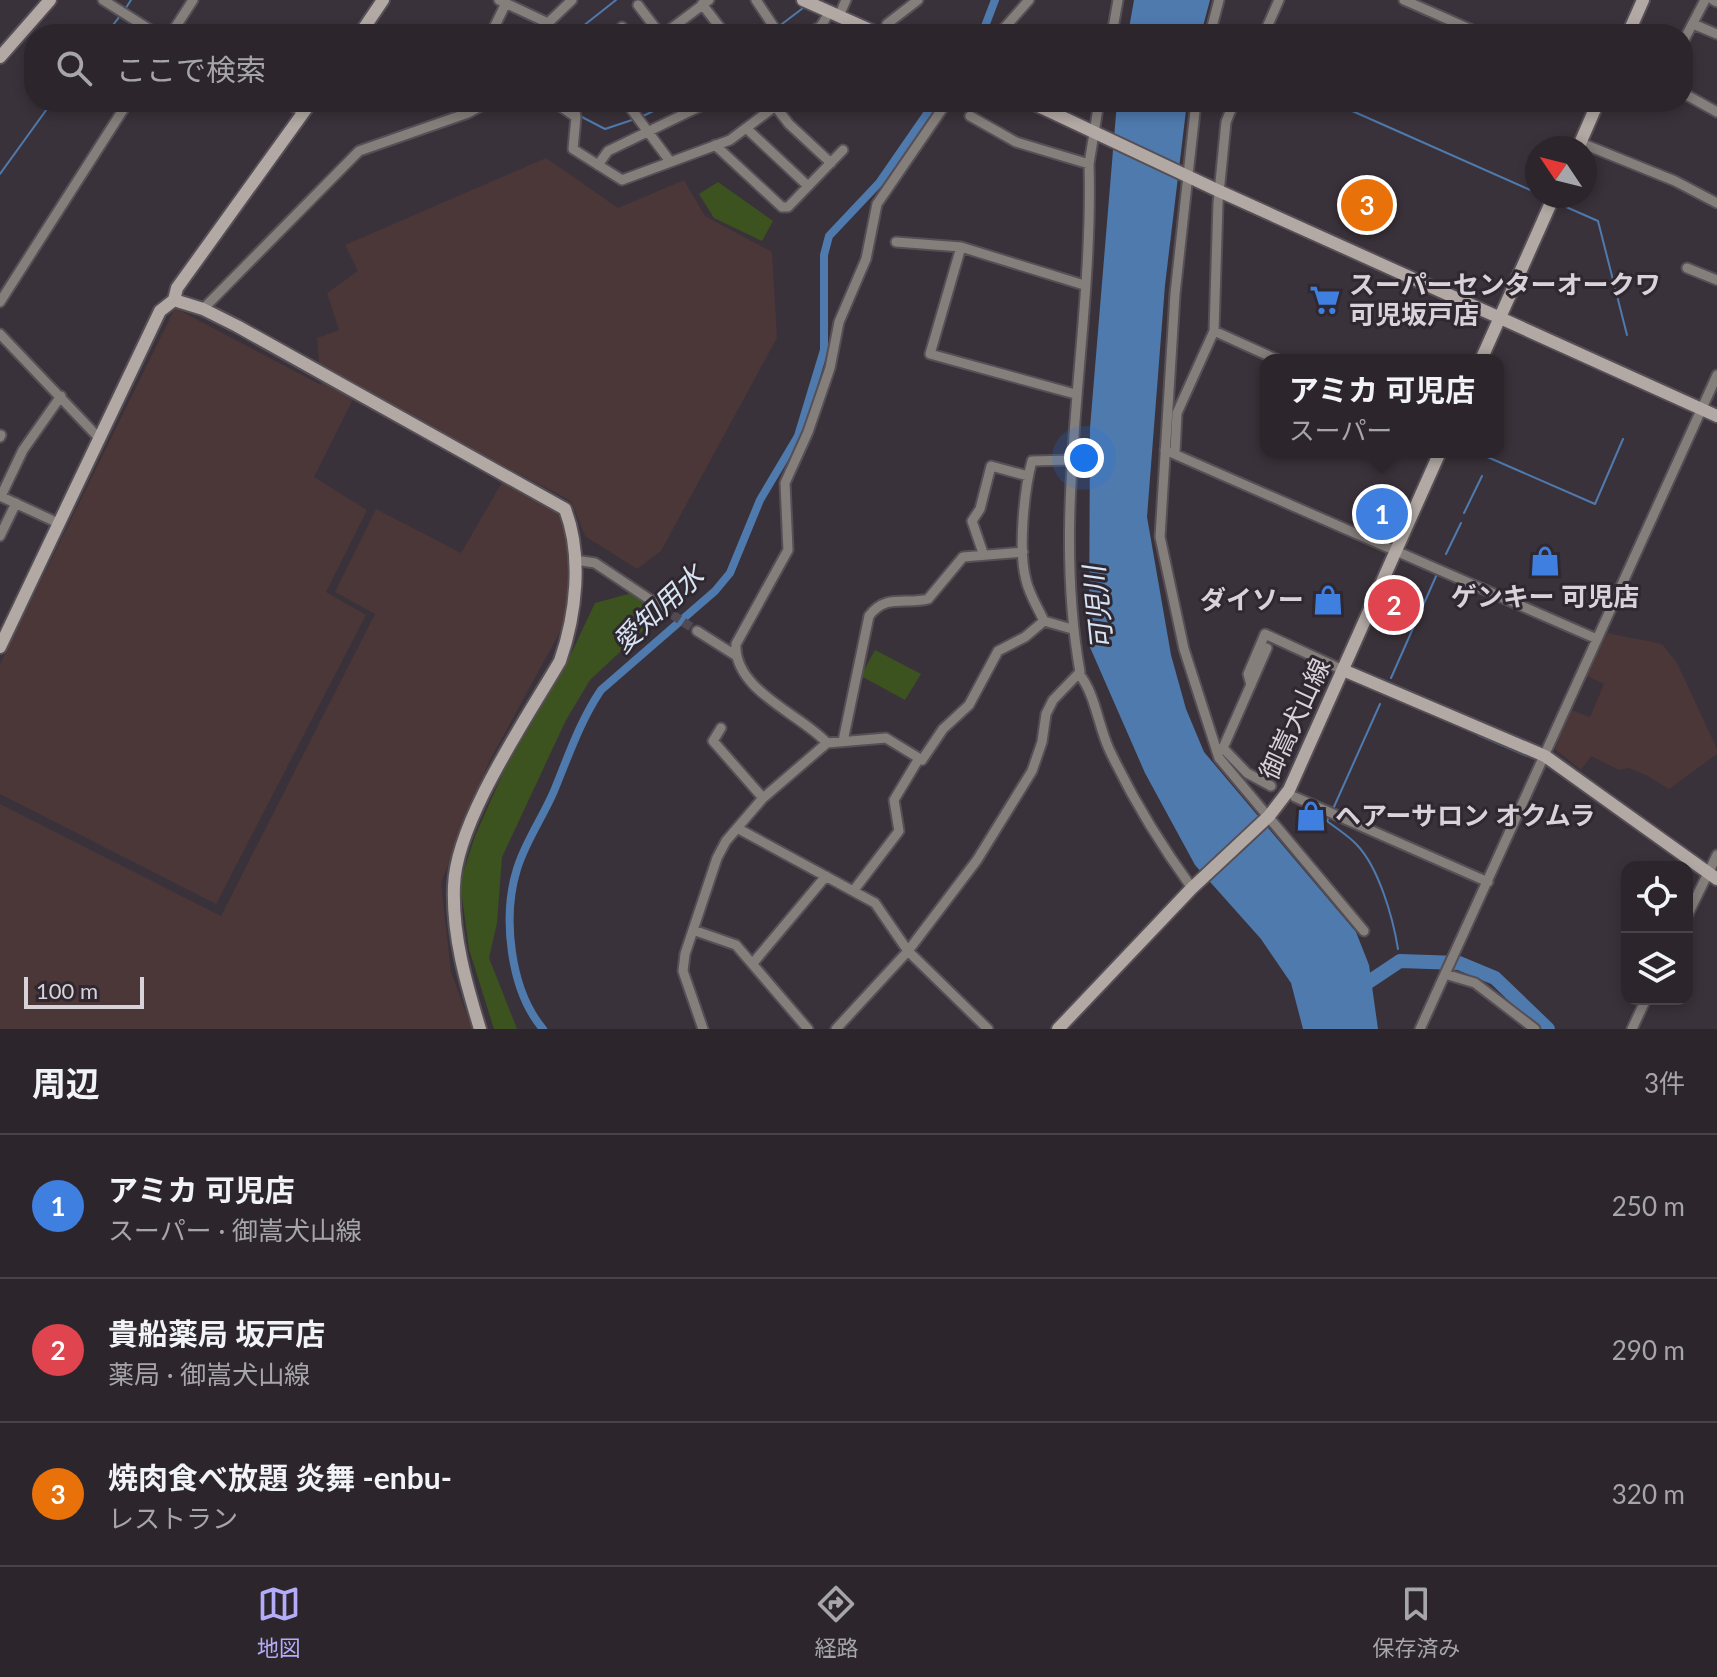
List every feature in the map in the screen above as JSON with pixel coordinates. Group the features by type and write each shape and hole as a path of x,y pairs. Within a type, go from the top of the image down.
{"street":[{"path":"29,24 50,0"},
{"path":"103,0 141,24"},
{"path":"177,24 193,0"},
{"path":"367,24 383,0"},
{"path":"496,24 506,2 548,23 572,0"},
{"path":"756,0 772,24"},
{"path":"764,10 769,0"},
{"path":"803,0 853,24"},
{"path":"823,24 846,0"},
{"path":"887,24 918,0"},
{"path":"1008,24 1029,0"},
{"path":"1114,24 1118,0"},
{"path":"1213,24 1219,0"},
{"path":"1268,24 1279,0"},
{"path":"1404,0 1458,24"},
{"path":"1632,24 1643,0"},
{"path":"1705,0 1693,24 1717,34"},
{"path":"675,24 703,2 718,24"},
{"path":"638,5 654,24"},
{"path":"0,57 24,30"},
{"path":"1693,99 1717,112"},
{"path":"0,302 122,112"},
{"path":"0,647 160,311 174,300 177,288 303,112"},
{"path":"203,309 359,151 470,112"},
{"path":"569,112 576,117"},
{"path":"575,112 573,149 622,180 715,145 746,128 765,112"},
{"path":"633,112 669,160"},
{"path":"598,165 608,151 690,112"},
{"path":"784,112 831,163"},
{"path":"735,655 736,644 788,550 785,483 808,432 830,368 839,322 866,259 877,204 940,112"},
{"path":"1050,112 1717,416"},
{"path":"1097,112 1089,164 1075,394 1072,629 1079,674 1087,684 1100,729 1166,852 1192,888"},
{"path":"1170,451 1175,294 1184,174 1194,112"},
{"path":"1230,112 1226,122 1219,191 1214,331 1177,413 1160,537 1199,704 1224,764 1364,931"},
{"path":"1584,136 1594,112"},
{"path":"970,116 1016,142 1089,164"},
{"path":"746,128 808,186"},
{"path":"715,145 782,207 788,207 843,150"},
{"path":"1597,151 1675,181 1717,203"},
{"path":"1484,354 1548,208"},
{"path":"896,242 961,247 1084,285"},
{"path":"961,247 930,354 1075,394"},
{"path":"1687,268 1717,280"},
{"path":"174,300 203,309 565,509 572,527 575,560 574,610 560,661 495,775 456,867 456,918 463,973 480,1029"},
{"path":"1214,331 1265,354"},
{"path":"0,334 98,437"},
{"path":"1420,1029 1717,375"},
{"path":"58,523 1,496 23,450 61,396"},
{"path":"1170,451 1597,639"},
{"path":"1044,621 1026,580 1023,552 1028,476 1032,461 1038,458 1072,460"},
{"name":"御嵩犬山線","path":"1058,1029 1192,888 1269,816 1289,790 1437,458"},
{"path":"983,553 972,521 980,509 991,466 1028,476"},
{"path":"0,536 16,503"},
{"path":"843,741 869,616 875,608 901,598 928,599 963,557 1023,552"},
{"path":"575,560 595,563 661,607"},
{"path":"1044,621 1072,629"},
{"path":"854,890 899,831 894,800 918,760 926,758 943,729 969,705 998,651 1025,637 1044,621"},
{"path":"697,631 735,655 769,700 827,743"},
{"path":"1251,685 1248,674 1265,634 1545,756 1713,876"},
{"path":"1267,648 1223,748 1247,773 1271,786"},
{"path":"836,1029 908,951 977,860 1032,771 1042,742 1046,714 1053,700 1079,674"},
{"path":"721,728 713,741 763,798"},
{"path":"703,1029 683,971 717,858 737,828 763,798 827,743 886,738 918,760"},
{"path":"1224,764 1228,753"},
{"path":"1295,797 1488,882"},
{"path":"737,828 854,890 881,909 908,951 988,1029"},
{"path":"1693,907 1713,876 1717,855"},
{"path":"753,963 826,876"},
{"path":"693,930 729,940 753,963 808,1029"},
{"path":"1445,974 1475,983 1535,1029"},
{"path":"1632,1029 1643,1005"},
{"path":"1516,1029 1522,1017"}],"shaded area":[{"path":"546,158 618,208 684,180 705,216 772,252 777,338 661,551 637,569 585,536 571,501 358,389 314,477 367,510 326,592 366,615 216,904 0,794 0,664 175,308 321,385 317,338 339,330 327,293 358,271 345,245"},
{"path":"504,479 557,509 568,532 567,619 489,762 441,883 451,972 472,1029 0,1029 0,804 221,916 375,614 335,592 376,509 461,553"},
{"path":"1607,633 1662,644 1677,663 1717,749 1717,754 1669,789 1646,775 1628,768 1619,770 1591,756 1581,770 1555,749 1571,710 1590,717 1604,684 1587,676"}],"green space":[{"path":"718,182 773,221 762,241 714,218 699,194"},
{"path":"632,593 650,604 653,621 590,680 566,720 502,857 497,923 489,958 517,1029 494,1029 469,949 460,882 475,836 504,771 571,654 595,603"},
{"path":"875,650 921,674 905,700 861,676"}],"water":[{"path":"1134,0 1210,0 1204,24 1130,24"},
{"name":"可児川","path":"1116,112 1186,112 1165,285 1147,517 1171,655 1186,709 1204,752 1356,932 1369,965 1378,1029 1303,1029 1291,983 1261,939 1195,865 1145,773 1089,645 1090,428"}],"waterway":[{"path":"124,11 131,0"},
{"path":"586,24 616,0"},
{"name":"愛知用水","path":"986,24 995,0"},
{"path":"782,24 803,8"},
{"path":"114,24 120,16"},
{"path":"0,174 45,112"},
{"path":"450,114 455,112"},
{"path":"643,116 651,112"},
{"name":"愛知用水","path":"543,1029 523,994 512,952 512,888 525,849 601,690 715,591 730,573 760,500 798,436 824,350 824,255 829,236 879,183 928,112"},
{"path":"1355,112 1525,188"},
{"path":"580,116 605,129 632,120"},
{"path":"1568,208 1598,221 1627,335"},
{"path":"1490,458 1595,504 1623,439"},
{"path":"1464,513 1482,476"},
{"path":"1446,554 1461,523"},
{"path":"1391,678 1437,574"},
{"path":"1333,809 1380,704"},
{"path":"1478,735 1527,756"},
{"path":"1330,815 1327,821 1354,842 1372,867 1389,909 1398,949"},
{"path":"1358,989 1400,961 1459,963 1495,978 1548,1029"}],"tunnel":[{"path":"661,607 697,631"}],"place":[{"name":"焼肉食べ放題 炎舞 ‐enbu‐","path":"1367,205"},
{"name":"スーパーセンターオークワ 可児坂戸店","path":"1325,300"},
{"name":"アミカ 可児店","path":"1382,514"},
{"name":"ゲンキー 可児店","path":"1545,561"},
{"name":"ダイソー","path":"1328,600"},
{"name":"貴船薬局 坂戸店","path":"1394,605"},
{"name":"ヘアーサロン オクムラ","path":"1311,816"}]}
